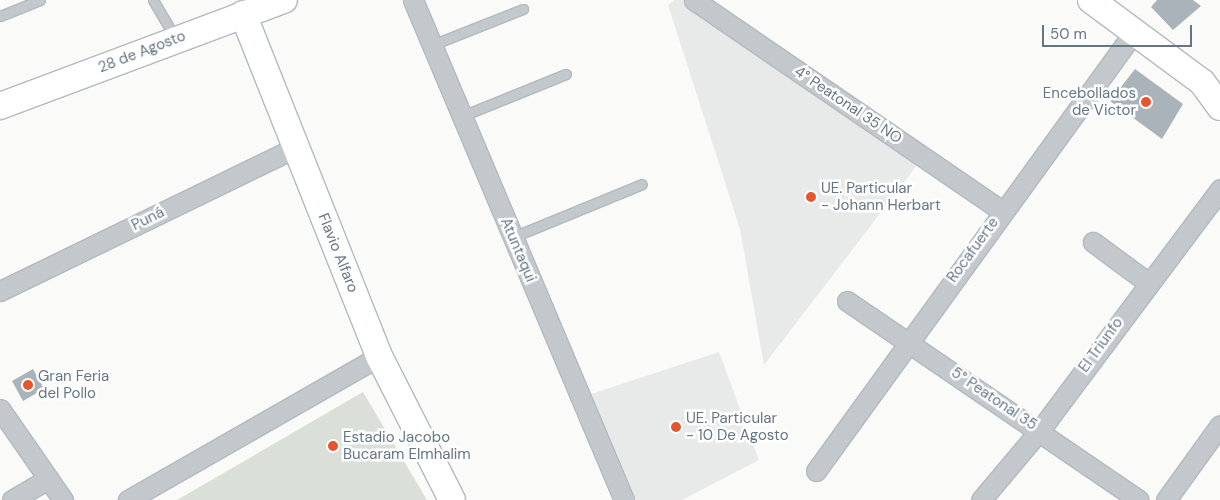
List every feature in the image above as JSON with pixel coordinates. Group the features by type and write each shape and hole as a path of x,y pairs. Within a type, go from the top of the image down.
{"street":[{"name":"28 de Agosto","path":"0,106 176,39 241,7 284,0"},
{"name":"Atuntaqui","path":"413,0 624,500"},
{"name":"4° Peatonal 35 NO","path":"694,0 1002,210"},
{"path":"1091,0 1202,82 1220,107"},
{"name":"Flavio Alfaro","path":"241,7 379,356 452,500"},
{"name":"Rocafuerte","path":"816,471 1002,210 1134,32"},
{"name":"Puná","path":"0,291 296,146"},
{"name":"El Triunfo","path":"981,500 1040,430 1147,282 1220,189"},
{"path":"1093,242 1147,282"},
{"name":"5° Peatonal 35","path":"847,302 908,340 1139,500"},
{"path":"128,500 379,356"},
{"path":"0,409 63,500"},
{"path":"1166,500 1220,425"},
{"path":"12,500 48,479"}],"lane":[{"path":"0,16 40,0"},
{"path":"153,0 176,39"},
{"path":"432,45 524,9"},
{"path":"461,116 566,74"},
{"path":"513,237 642,184"}],"shaded area":[{"name":"UE. Particular - Johann Herbart","path":"675,0 683,0 918,164 764,365 740,229 668,5"},
{"name":"UE. Particular - 10 De Agosto","path":"719,352 759,460 682,500 636,500 591,394"},
{"name":"Estadio Jacobo Bucaram Elmhalim","path":"363,392 427,500 177,500"}],"building":[{"path":"1157,0 1193,0 1201,6 1173,30 1151,7"},
{"name":"Encebollados de Victor","path":"1135,69 1183,104 1162,139 1110,101"},
{"name":"Gran Feria del Pollo","path":"33,369 44,389 23,401 12,381"}],"place":[{"name":"Encebollados de Victor","path":"1146,102"},
{"name":"UE. Particular - Johann Herbart","path":"811,197"},
{"name":"Gran Feria del Pollo","path":"28,385"},
{"name":"UE. Particular - 10 De Agosto","path":"676,427"},
{"name":"Estadio Jacobo Bucaram Elmhalim","path":"333,446"}]}
